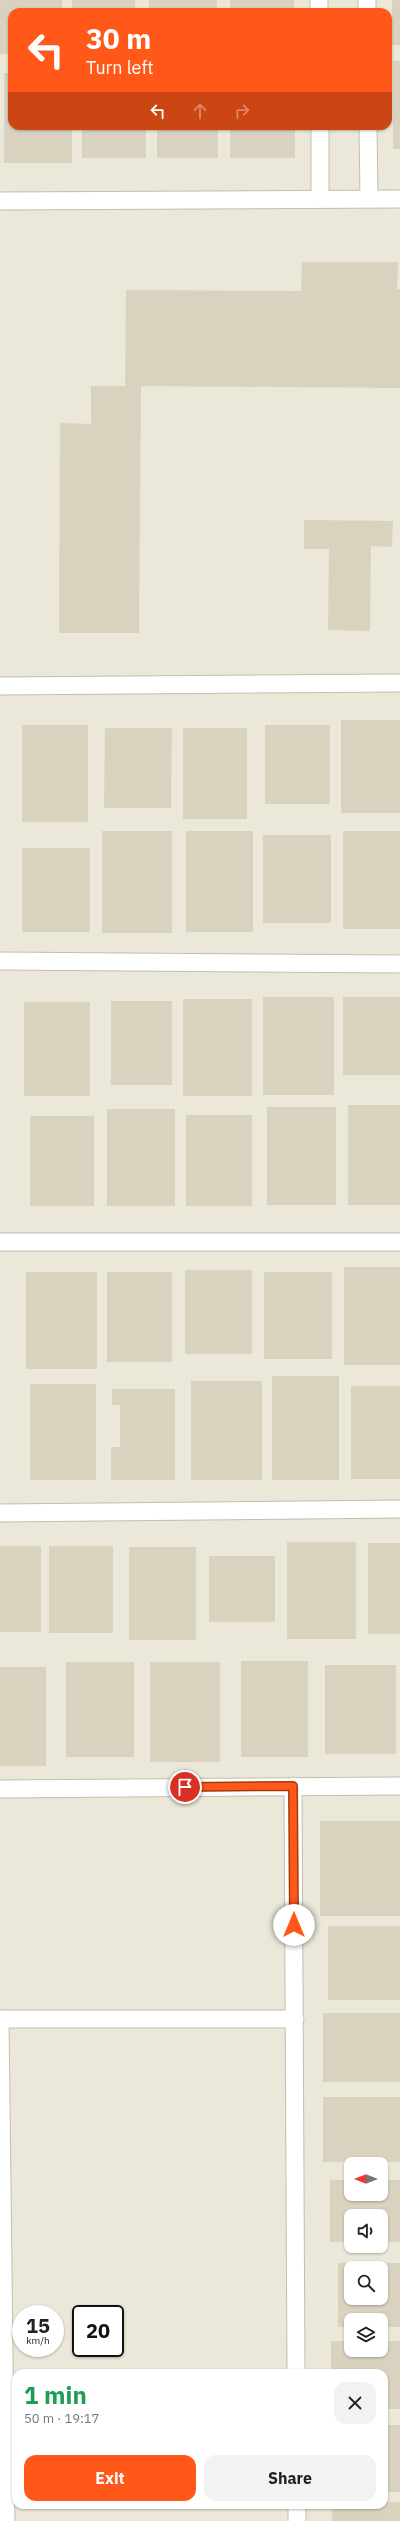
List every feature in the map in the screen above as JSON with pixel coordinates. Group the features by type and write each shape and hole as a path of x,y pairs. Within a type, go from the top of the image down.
{"lane":[{"path":"320,130 320,199"},
{"path":"368,130 369,199"},
{"path":"0,202 400,199"},
{"path":"0,686 400,683"},
{"path":"0,961 400,964"},
{"path":"0,1242 400,1242"},
{"path":"0,1513 400,1509"},
{"path":"293,1786 296,2369"},
{"path":"0,1789 400,1786"},
{"path":"6,2521 0,2019 295,2019"},
{"path":"297,2509 297,2521"}],"shaded area":[{"path":"0,0 400,0 400,2521 0,2521"}],"building":[{"path":"0,0 62,0 62,8 8,8 8,54 0,54"},
{"path":"72,0 135,0 135,8 72,8"},
{"path":"149,0 217,0 217,8 149,8"},
{"path":"230,0 294,0 294,8 230,8"},
{"path":"392,0 400,0 400,45 392,45"},
{"path":"393,61 400,61 400,149 393,149"},
{"path":"4,73 8,73 8,130 72,130 72,163 4,163"},
{"path":"82,130 146,130 146,158 82,158"},
{"path":"157,130 218,130 218,158 157,158"},
{"path":"230,130 295,130 295,158 230,158"},
{"path":"302,262 398,262 397,289 400,289 400,388 141,386 139,633 59,633 60,423 91,424 91,386 125,386 126,290 301,291"},
{"path":"304,520 393,521 392,547 371,546 370,631 328,630 329,549 304,549"},
{"path":"341,720 400,720 400,813 341,813"},
{"path":"22,725 88,725 88,822 22,822"},
{"path":"265,725 330,725 330,804 265,804"},
{"path":"105,728 172,728 171,808 104,808"},
{"path":"183,728 247,728 247,819 183,819"},
{"path":"102,831 172,831 172,933 102,933"},
{"path":"186,831 253,831 253,932 186,932"},
{"path":"343,831 400,831 400,929 343,929"},
{"path":"263,835 331,835 331,923 263,923"},
{"path":"22,848 90,848 90,932 22,932"},
{"path":"263,997 334,997 334,1095 263,1095"},
{"path":"343,997 400,997 400,1075 343,1075"},
{"path":"183,999 252,999 252,1096 183,1096"},
{"path":"111,1001 172,1001 172,1085 111,1085"},
{"path":"24,1002 90,1002 90,1096 24,1096"},
{"path":"348,1105 400,1105 400,1205 348,1205"},
{"path":"267,1107 336,1107 336,1205 267,1205"},
{"path":"107,1109 175,1109 175,1206 107,1206"},
{"path":"186,1115 252,1115 252,1206 186,1206"},
{"path":"30,1116 94,1116 94,1206 30,1206"},
{"path":"344,1267 400,1267 400,1365 344,1365"},
{"path":"185,1270 252,1270 252,1354 185,1354"},
{"path":"26,1272 97,1272 97,1369 26,1369"},
{"path":"107,1272 172,1272 172,1362 107,1362"},
{"path":"264,1272 332,1272 332,1359 264,1359"},
{"path":"272,1376 339,1376 339,1480 272,1480"},
{"path":"191,1381 262,1381 262,1480 191,1480"},
{"path":"30,1384 96,1384 96,1480 30,1480"},
{"path":"351,1386 400,1386 400,1479 351,1479"},
{"path":"112,1389 175,1389 175,1480 111,1480 111,1447 120,1447 120,1405 112,1405"},
{"path":"287,1542 356,1542 356,1639 287,1639"},
{"path":"368,1543 400,1543 400,1634 368,1634"},
{"path":"0,1546 41,1546 41,1632 0,1632"},
{"path":"49,1546 113,1546 113,1633 49,1633"},
{"path":"129,1547 196,1547 196,1640 129,1640"},
{"path":"209,1556 275,1556 275,1622 209,1622"},
{"path":"241,1661 308,1661 308,1757 241,1757"},
{"path":"66,1662 134,1662 134,1757 66,1757"},
{"path":"150,1662 220,1662 220,1762 150,1762"},
{"path":"325,1665 396,1665 396,1754 325,1754"},
{"path":"0,1667 46,1667 46,1766 0,1766"},
{"path":"320,1821 400,1821 400,1916 320,1916"},
{"path":"328,1926 400,1926 400,2000 328,2000"},
{"path":"323,2013 400,2013 400,2082 323,2082"},
{"path":"323,2097 400,2097 400,2162 388,2162 388,2157 344,2157 344,2162 323,2162"},
{"path":"330,2180 344,2180 344,2201 388,2201 388,2180 400,2180 400,2242 388,2242 388,2209 344,2209 344,2242 330,2242"},
{"path":"338,2263 344,2263 344,2305 388,2305 388,2263 400,2263 400,2327 388,2327 388,2313 344,2313 344,2327 338,2327"},
{"path":"331,2341 344,2341 344,2357 388,2357 388,2341 400,2341 400,2409 388,2409 388,2369 331,2369"},
{"path":"388,2425 400,2425 400,2492 388,2492"},
{"path":"388,2502 400,2502 400,2521 332,2521 332,2509 388,2509"}],"route":[{"path":"185,1787 293,1786 294,1925"}]}
